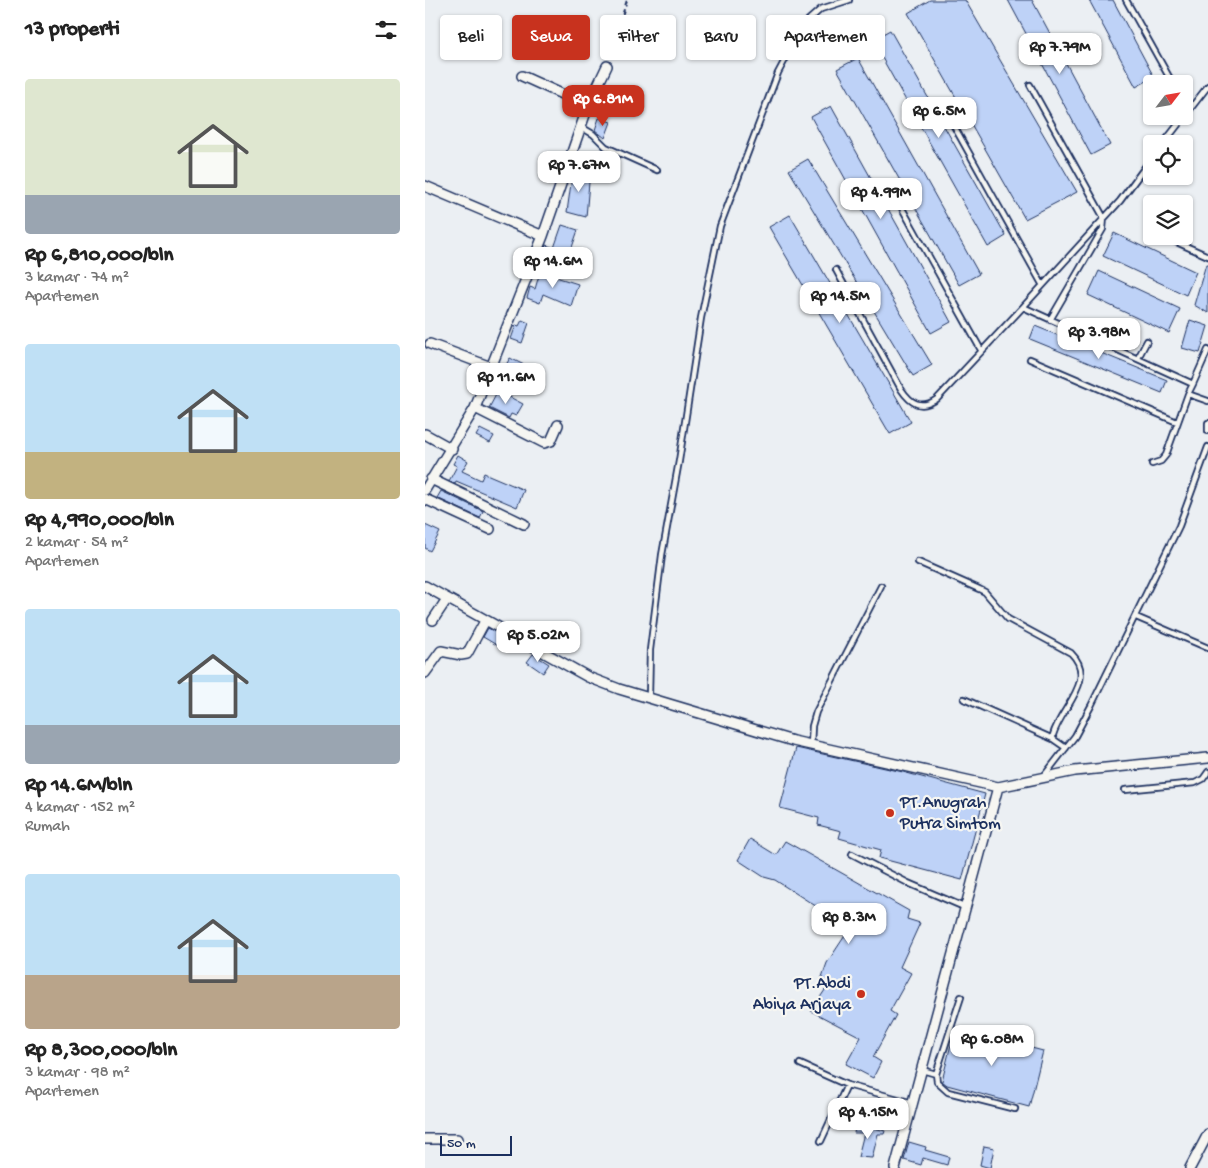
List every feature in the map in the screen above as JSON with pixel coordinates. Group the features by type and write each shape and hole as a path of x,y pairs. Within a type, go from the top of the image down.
{"street":[{"path":"425,490 475,408 543,236 588,106 607,66"},
{"path":"522,76 588,106"},
{"path":"425,186 543,236"},
{"path":"430,344 491,366"},
{"path":"475,408 544,443 551,441 558,425"},
{"path":"425,434 451,449"},
{"path":"431,480 524,524"},
{"path":"425,498 490,529"},
{"path":"425,586 485,621 588,676 619,689 761,732 811,745 998,787 1044,776 1208,758"},
{"path":"433,620 447,599"},
{"path":"425,673 441,651 461,655 467,654 485,621"},
{"path":"895,1168 964,907 998,787"},
{"path":"1190,1168 1208,1134"},
{"path":"425,1140 457,1139"}],"lane":[{"path":"649,698 650,650 662,554 679,461 701,318 720,226 778,73 804,24 821,9 849,0"},
{"path":"1126,0 1168,75"},
{"path":"1029,85 1104,218 1103,229 1050,320"},
{"path":"1193,104 1208,86"},
{"path":"945,110 1042,284"},
{"path":"581,127 593,134 606,148 657,170"},
{"path":"836,270 908,400 914,404 928,405 937,399 1023,307 1104,218 1143,170"},
{"path":"893,192 981,350"},
{"path":"1183,245 1208,256"},
{"path":"1023,307 1193,384"},
{"path":"1138,358 1147,341"},
{"path":"1152,464 1161,461 1166,455 1188,394 1208,350"},
{"path":"1030,359 1177,422"},
{"path":"1188,394 1208,402"},
{"path":"1208,424 1208,431"},
{"path":"1044,776 1081,726 1136,617 1179,526 1207,450"},
{"path":"919,562 985,592 1008,619 1075,658 1081,669 1081,682 1054,731 1053,739"},
{"path":"811,745 812,726 816,712 881,586"},
{"path":"1136,617 1208,648"},
{"path":"964,699 1053,739 1066,748"},
{"path":"1125,790 1195,783 1203,779 1208,772"},
{"path":"852,854 909,883 964,907"},
{"path":"961,997 936,1074 937,1082 948,1092 1015,1109"},
{"path":"800,1064 847,1085 913,1103"},
{"path":"922,1070 936,1074"},
{"path":"821,1141 847,1085"}],"path":[{"path":"607,66 627,0"}],"building":[{"path":"930,0 965,0 1077,192 1025,219 908,13"},
{"path":"1008,0 1032,0 1110,145 1091,155"},
{"path":"1089,0 1113,0 1153,75 1143,75 1143,83 1136,87"},
{"path":"890,30 1006,236 988,247 883,60 885,60 885,33"},
{"path":"854,60 859,60 979,274 959,285 837,69"},
{"path":"831,106 951,322 931,333 811,117"},
{"path":"599,118 611,122 605,138 595,130"},
{"path":"808,159 932,365 913,376 789,170"},
{"path":"573,169 590,171 586,217 567,212"},
{"path":"790,215 911,422 890,434 769,227"},
{"path":"562,225 578,230 569,256 567,256 564,262 543,253 546,245 554,248"},
{"path":"1114,233 1196,272 1186,295 1103,256"},
{"path":"1206,264 1208,264 1208,313 1194,305"},
{"path":"1099,271 1180,309 1169,333 1088,295"},
{"path":"540,272 578,284 571,306 543,294 540,303 527,298 530,287 535,289"},
{"path":"522,320 529,323 522,343 511,339 516,325 519,326"},
{"path":"1190,320 1208,326 1200,353 1182,348"},
{"path":"1035,326 1167,380 1162,393 1030,339"},
{"path":"510,358 524,365 517,380 502,372"},
{"path":"498,391 523,404 516,416 511,414 509,418 489,408"},
{"path":"480,429 494,436 490,443 476,436"},
{"path":"458,455 468,461 462,471 481,480 484,473 524,490 517,507 456,481 455,484 449,481 457,466 453,464"},
{"path":"441,491 483,511 480,518 437,498"},
{"path":"425,525 440,532 430,551 425,548"},
{"path":"488,628 510,641 505,650 483,637"},
{"path":"533,654 549,664 543,673 527,662"},
{"name":"PT.Anugrah Putra Simtom","path":"796,748 903,772 985,794 962,880 879,858 881,850 839,838 841,831 818,825 819,818 780,808"},
{"path":"750,839 776,855 785,841 909,911 907,919 920,923 900,967 911,973 890,1011 896,1015 873,1057 881,1062 873,1078 846,1064 861,1037 811,1011 829,984 821,980 827,963 850,928 775,880 764,877 738,860"},
{"path":"955,1028 1043,1051 1029,1107 947,1085 942,1081"},
{"path":"856,1123 885,1131 884,1134 878,1134 872,1158 858,1157 864,1133 854,1133"},
{"path":"909,1142 926,1147 925,1150 949,1157 947,1165 923,1158 921,1165 904,1160"},
{"path":"984,1146 994,1148 990,1168 980,1165"}],"place":[{"name":"PT.Anugrah Putra Simtom","path":"890,813"},
{"name":"PT.Abdi Abiya Arjaya","path":"861,994"}]}
